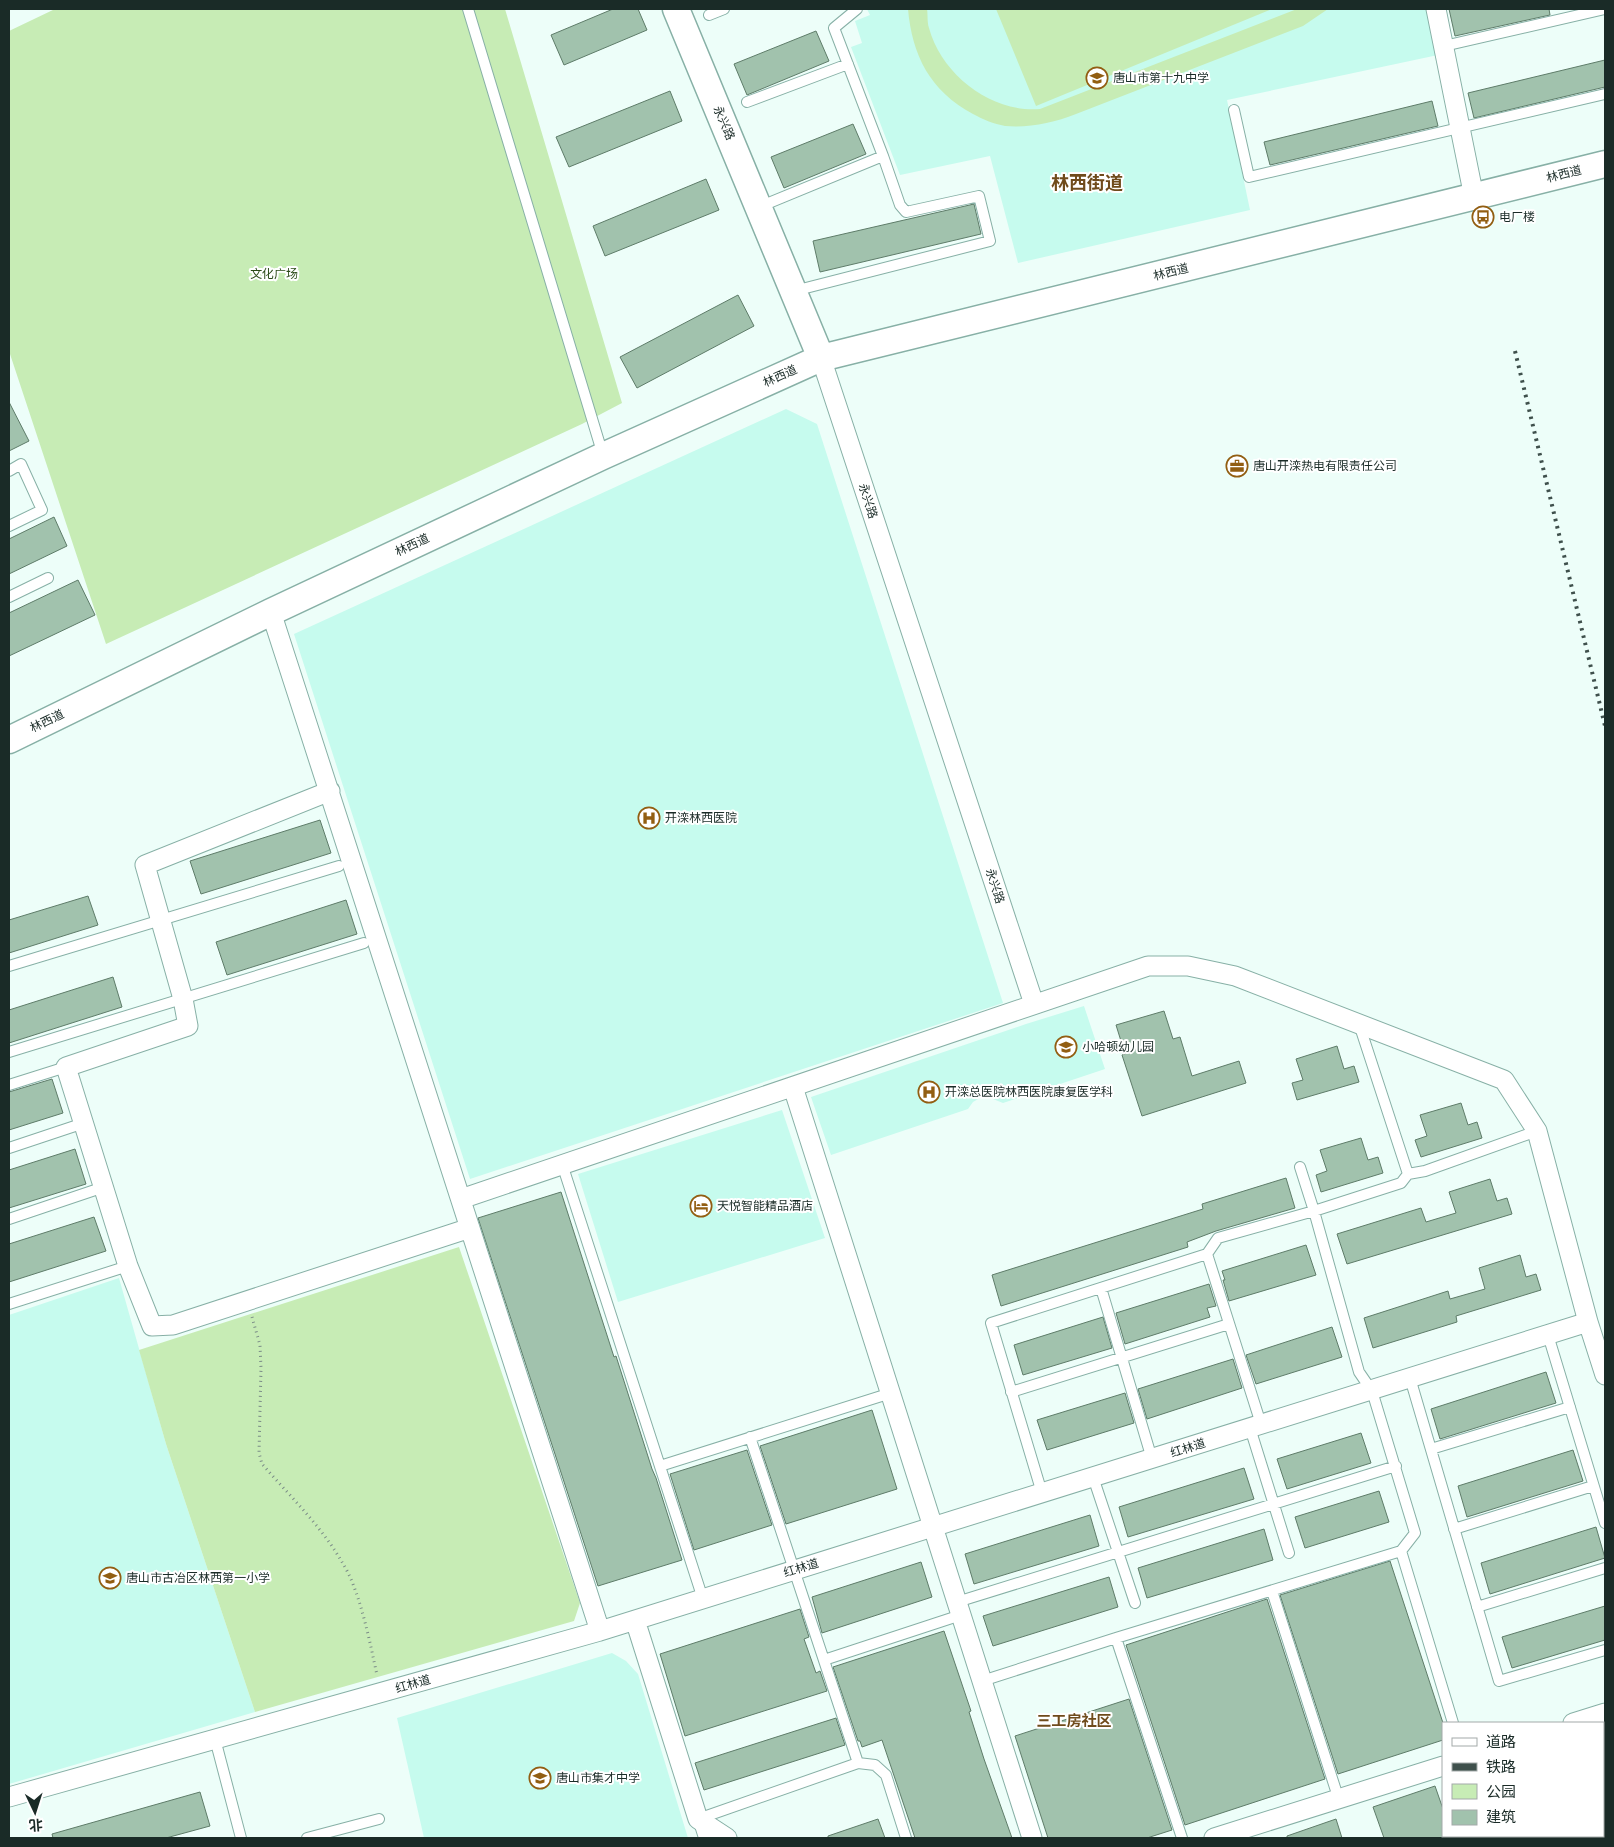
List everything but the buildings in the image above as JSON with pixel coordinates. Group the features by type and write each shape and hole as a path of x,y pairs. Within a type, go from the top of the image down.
{"main road":[{"name":"永兴路","path":"676,9 821,358"},
{"name":"林西道","path":"9,740 271,612 603,456 821,358 1605,164"}],"street":[{"path":"1436,9 1474,197"},
{"name":"永兴路","path":"821,358 1034,1004"},
{"path":"271,612 600,1631"},
{"path":"330,790 145,865 162,919 183,999 188,1026 66,1067 128,1266 152,1326 173,1326 470,1228"},
{"path":"461,1199 1148,966 1188,966 1235,976 1504,1080 1537,1131 1588,1322 1605,1374"},
{"path":"793,1087 1032,1838"},
{"name":"红林道","path":"9,1797 600,1631 1588,1322"},
{"path":"635,1620 698,1819 727,1838"},
{"path":"1576,1722 1605,1713"},
{"path":"1214,1838 1442,1766"}],"lane":[{"path":"468,9 603,456"},
{"path":"709,15 724,9"},
{"path":"793,291 990,241 979,196 906,212 900,205 834,28 857,9"},
{"path":"1444,46 1605,9"},
{"path":"747,102 848,64"},
{"path":"1234,110 1249,177 1605,94"},
{"path":"758,208 883,156"},
{"path":"9,470 21,464 42,510 9,526"},
{"path":"9,596 48,578"},
{"path":"9,966 339,866"},
{"path":"9,1052 364,942"},
{"path":"1359,1024 1408,1174"},
{"path":"9,1085 66,1067"},
{"path":"9,1148 84,1123"},
{"path":"1042,1493 991,1323 1207,1254 1218,1238 1314,1211 1401,1182 1408,1174 1425,1171 1537,1131"},
{"path":"562,1164 703,1599"},
{"path":"982,1682 1116,1638 1401,1551 1415,1533 1372,1391 1359,1372 1300,1167"},
{"path":"9,1219 104,1187"},
{"path":"1207,1254 1229,1324 1274,1503 1289,1553"},
{"path":"9,1304 128,1266"},
{"path":"1100,1288 1152,1459"},
{"path":"1011,1392 1229,1324"},
{"path":"1548,1335 1605,1524"},
{"path":"1410,1378 1498,1681 1605,1650"},
{"path":"660,1466 891,1393"},
{"path":"1431,1449 1570,1407"},
{"path":"750,1437 858,1763"},
{"path":"824,1660 1118,1552 1396,1466"},
{"path":"1093,1477 1135,1603"},
{"path":"1454,1529 1593,1486"},
{"path":"1401,1551 1452,1722"},
{"path":"1477,1607 1605,1568"},
{"path":"1272,1591 1339,1800"},
{"path":"1116,1638 1182,1838"},
{"path":"215,1739 241,1838"},
{"path":"704,1838 698,1819 858,1763 875,1765 886,1775 906,1838"},
{"path":"307,1838 379,1819"}],"path":[{"path":"248,1300 260,1344 259,1453 262,1464 324,1536 344,1564 356,1595 371,1646 380,1693"}],"shaded area":[{"name":"唐山市第十九中学","path":"867,9 1427,9 1438,55 1227,100 1250,210 1018,263 990,156 900,175 851,47 862,43 855,21 870,15"},
{"name":"开滦林西医院","path":"786,409 817,424 1003,1003 470,1179 294,634"},
{"name":"开滦总医院林西医院康复医学科","path":"1084,1006 1105,1069 1003,1103 988,1097 980,1098 973,1102 968,1109 831,1155 811,1097"},
{"name":"天悦智能精品酒店","path":"782,1110 825,1238 618,1302 578,1174"},
{"name":"唐山市古冶区林西第一小学","path":"119,1278 166,1444 255,1712 9,1784 9,1315"},
{"name":"唐山市集才中学","path":"612,1653 626,1661 638,1674 688,1838 424,1838 397,1718"}],"green space":[{"name":"文化广场","path":"55,9 505,9 622,403 582,424 106,644 9,351 9,31"},
{"path":"908,9 927,9 928,26 935,45 945,61 971,88 987,98 1004,105 1022,109 1040,109 1297,9 1328,9 1303,26 1076,114 1041,124 1005,126 984,119 958,105 935,83 919,56 910,26"},
{"path":"996,9 1272,9 1036,106"},
{"path":"459,1247 580,1603 574,1621 255,1712 166,1444 139,1350"}],"railway":[{"path":"1515,351 1605,726"}],"place":[{"name":"唐山市第十九中学","path":"1097,78"},
{"name":"电厂楼","path":"1483,217"},
{"name":"唐山开滦热电有限责任公司","path":"1237,466"},
{"name":"开滦林西医院","path":"649,818"},
{"name":"小哈顿幼儿园","path":"1066,1047"},
{"name":"开滦总医院林西医院康复医学科","path":"929,1092"},
{"name":"天悦智能精品酒店","path":"701,1206"},
{"name":"唐山市古冶区林西第一小学","path":"110,1578"},
{"name":"唐山市集才中学","path":"540,1778"}],"district":[{"name":"林西街道","path":"1087,183"},
{"name":"三工房社区","path":"1074,1721"}]}
